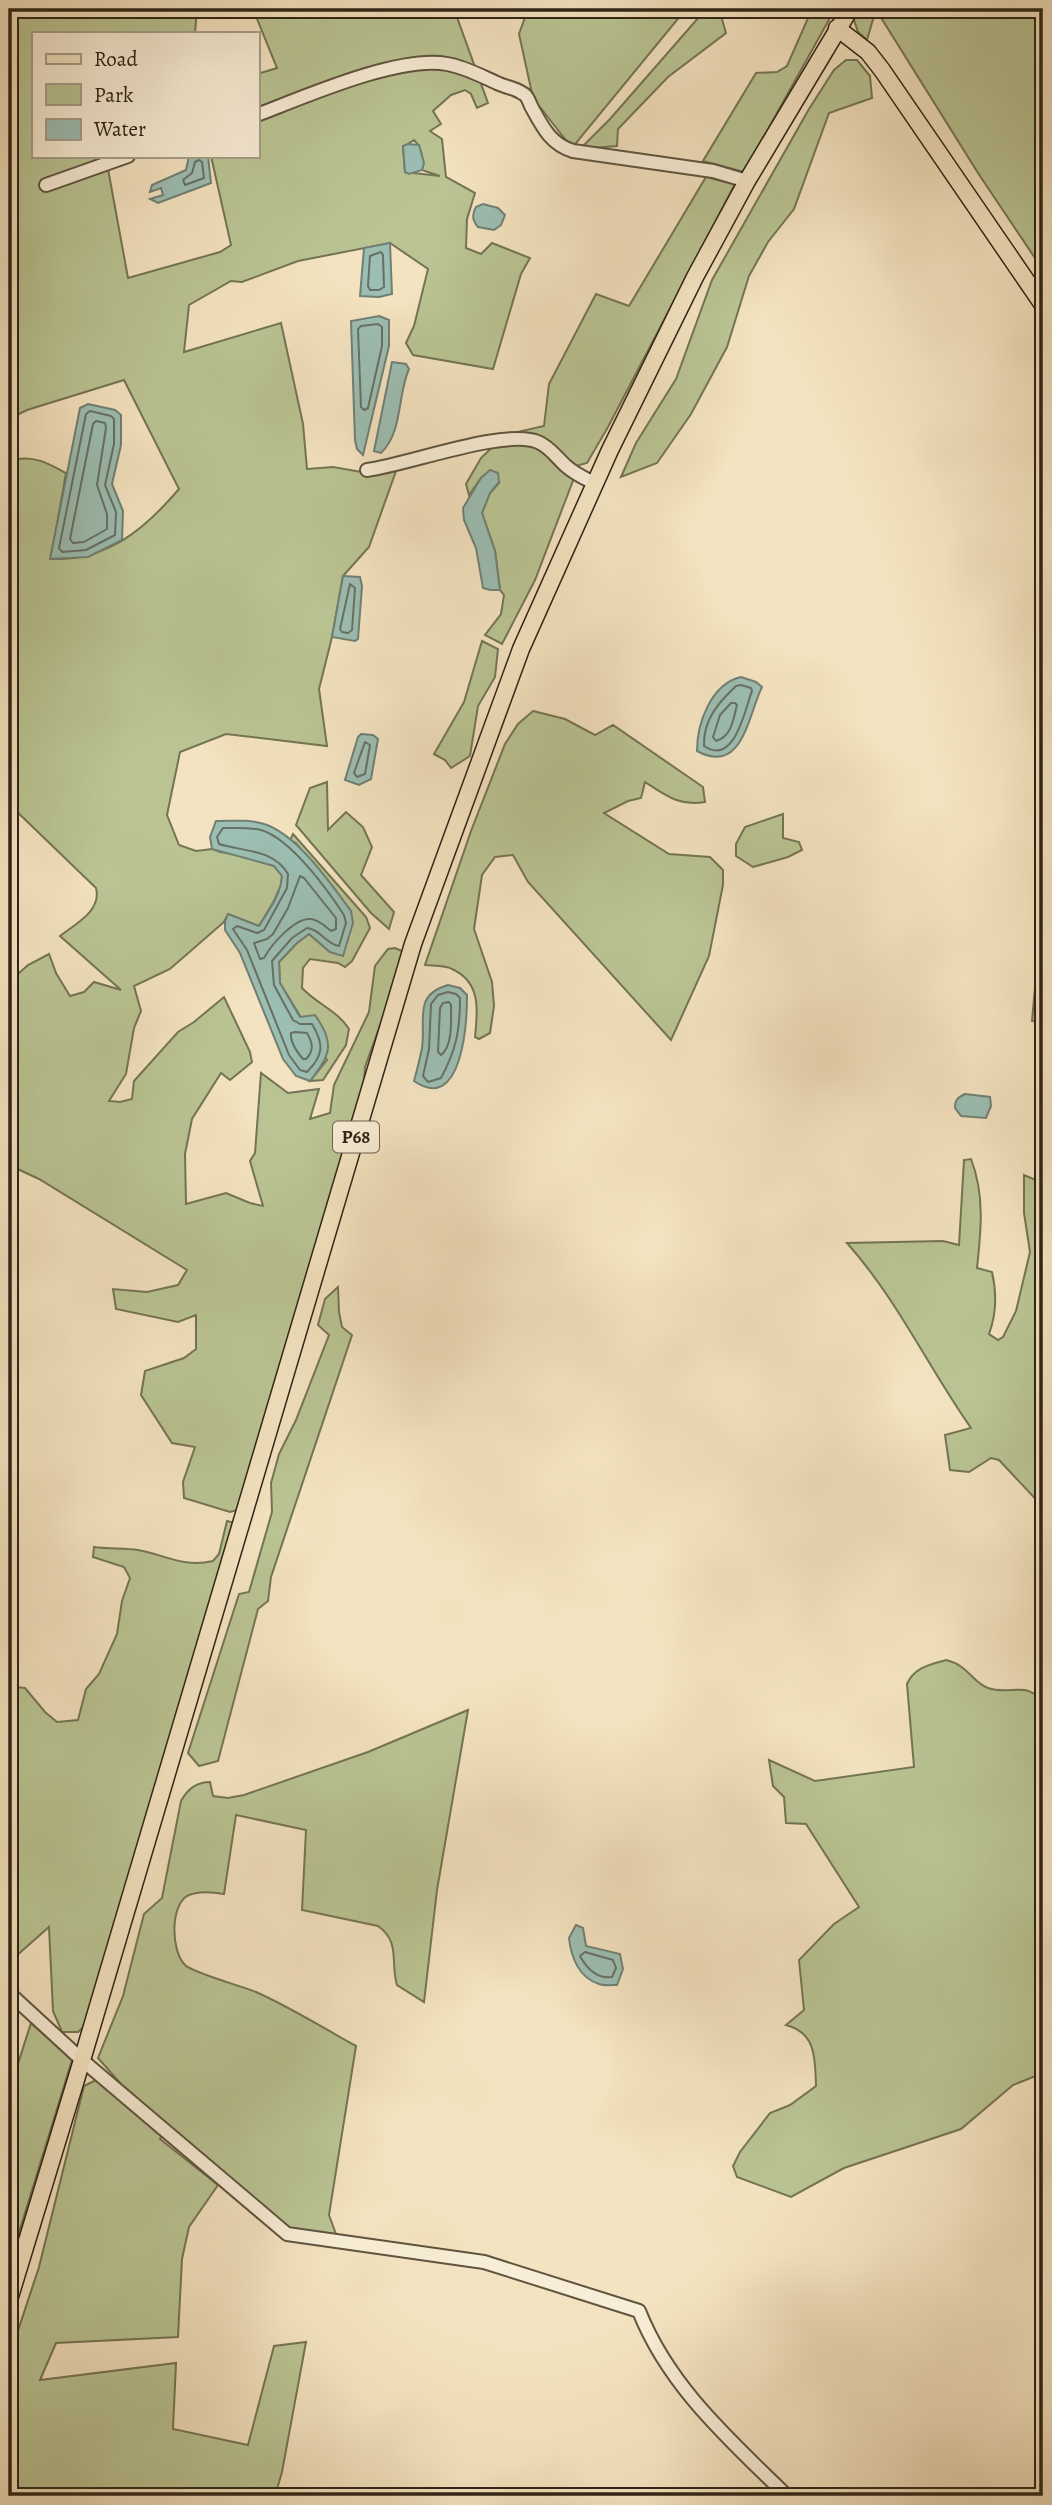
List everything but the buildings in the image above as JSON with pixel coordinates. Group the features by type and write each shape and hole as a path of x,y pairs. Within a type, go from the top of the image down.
{"main road":[{"name":"P68","path":"9,2300 413,944 521,649 594,483 661,345 747,181 850,9"},
{"path":"837,28 868,52 882,70 1043,305"}],"street":[{"path":"259,114 397,67 446,64 463,68 525,93 544,130 552,141 562,148 713,171 747,181"},
{"path":"46,186 123,158"},
{"path":"367,470 387,468 477,444 524,439 536,441 549,448 572,471 594,483"},
{"path":"9,1993 82,2060 287,2234 484,2262 639,2311 651,2340 706,2418 787,2496"}],"green space":[{"path":"9,9 197,9 195,32 32,32 32,158 113,158 108,169 128,278 220,252 231,245 211,158 259,158 259,73 277,68 253,9 454,9 488,103 477,108 471,94 465,90 451,95 433,111 441,124 430,131 442,139 446,177 475,193 467,219 466,248 481,254 492,243 530,258 521,274 493,369 413,355 406,343 414,326 428,269 390,243 298,261 242,282 231,281 189,305 184,352 281,323 303,424 307,469 333,467 367,473 396,471 369,547 343,576 319,689 327,746 226,734 180,752 167,815 179,845 196,851 212,849 246,856 274,866 282,876 281,885 259,926 228,914 224,922 170,969 134,986 141,1011 134,1028 126,1074 109,1101 132,1099 134,1081 178,1032 224,997 250,1052 252,1062 230,1080 221,1073 192,1119 185,1154 186,1204 226,1193 263,1206 250,1161 255,1153 261,1073 288,1093 319,1089 310,1119 330,1113 334,1085 369,1012 375,966 388,949 402,951 404,959 365,1067 363,1094 319,1233 241,1509 230,1512 184,1498 183,1482 195,1447 172,1443 141,1395 145,1371 184,1358 196,1349 196,1315 178,1322 116,1309 113,1289 147,1292 178,1285 187,1270 39,1179 9,1165 9,982 28,965 49,954 56,973 70,996 84,992 94,982 121,990 60,936 80,922 91,910 97,896 96,888 9,804 9,454 17,459 42,462 66,473 51,559 90,555 107,549 138,530 179,489 124,380 27,410 9,419","holes":["414,140 419,147 422,170 440,176 405,172 403,147"]},
{"path":"528,9 686,9 572,148 533,98 519,34"},
{"path":"706,9 719,9 726,33 668,77 618,129 617,146 580,149 610,119"},
{"path":"812,9 835,9 744,172 703,161 756,73 777,72 787,66"},
{"path":"860,9 876,9 867,40 858,32 854,20"},
{"path":"878,9 1043,9 1043,270 978,173"},
{"path":"846,60 857,60 870,76 872,98 829,113 794,209 768,242 749,276 727,347 691,414 657,463 621,477 636,443 676,379 712,280 809,109 834,70"},
{"path":"706,177 735,184 608,427 587,463 579,465 535,580 502,644 485,635 501,614 504,595 500,590 495,551 482,513 490,493 499,483 481,478 469,495 466,484 481,458 505,435 544,426 549,384 596,294 629,306"},
{"path":"482,641 498,649 495,677 478,706 470,756 451,768 445,760 434,754 464,702"},
{"path":"533,711 565,719 595,735 613,725 703,787 705,802 688,803 673,799 645,782 641,798 628,801 604,813 669,854 710,857 723,870 723,885 709,956 671,1040 528,882 513,855 495,857 482,875 474,929 492,982 494,1006 490,1033 479,1039 475,1037 476,998 468,981 449,968 425,965 471,831 505,744 518,724"},
{"path":"327,782 328,830 346,812 363,827 372,847 361,875 394,912 389,929 371,913 296,825 310,788"},
{"path":"783,814 783,838 799,842 802,850 753,867 736,856 736,844 745,827"},
{"path":"293,834 366,917 370,928 352,961 345,967 338,963 310,959 303,968 302,988 339,1017 349,1029 346,1045 323,1080 310,1081 327,1060 280,983 279,962 309,934 330,952 351,911 296,843 290,840"},
{"path":"1043,939 1043,1023 1032,1021 1037,966"},
{"path":"971,1159 980,1200 981,1227 977,1268 992,1272 995,1303 989,1334 998,1340 1003,1337 1016,1311 1030,1252 1024,1213 1024,1175 1043,1183 1043,1507 999,1460 991,1458 969,1472 950,1470 945,1435 971,1428 897,1310 847,1243 943,1241 959,1245 964,1160"},
{"path":"338,1287 342,1327 352,1335 271,1577 268,1601 258,1609 218,1761 199,1766 188,1753 239,1594 249,1592 272,1512 271,1483 279,1454 296,1420 329,1335 318,1325 325,1299"},
{"path":"227,1521 235,1523 87,2024 78,2032 62,2032 53,2011 49,1927 9,1960 9,1694 16,1687 25,1688 57,1722 78,1720 86,1689 99,1674 117,1634 122,1601 130,1578 124,1567 93,1557 94,1547 138,1550 184,1562 203,1563 213,1561 219,1554"},
{"path":"946,1660 960,1666 983,1686 996,1690 1026,1690 1038,1697 1043,1705 1043,2073 1013,2085 961,2129 844,2168 791,2197 737,2177 733,2166 740,2152 770,2113 790,2105 816,2086 814,2057 809,2041 804,2034 786,2025 804,2010 799,1960 834,1924 859,1907 806,1824 786,1823 784,1797 773,1786 769,1760 815,1781 914,1767 907,1684 918,1670"},
{"path":"468,1710 437,1890 424,2002 397,1985 390,1939 378,1926 302,1910 306,1830 236,1815 224,1894 201,1892 187,1896 181,1902 175,1919 177,1950 185,1965 269,1998 356,2046 329,2215 341,2248 294,2231 259,2206 121,2084 98,2058 123,1996 144,1914 162,1898 181,1801 189,1790 201,1783 210,1782 213,1796 228,1798 244,1795 368,1752"},
{"path":"31,2023 72,2060 9,2265 9,2092"},
{"path":"96,2080 162,2135 160,2139 218,2185 189,2227 182,2259 178,2337 56,2343 40,2380 176,2363 173,2429 248,2445 274,2346 306,2342 282,2472 275,2496 9,2496 9,2358 39,2267 84,2086"}],"water":[{"path":"419,145 424,163 422,170 409,174 405,172 403,146"},
{"path":"189,158 208,158 211,183 158,203 150,199 163,195 161,188 150,192 152,185 186,170"},
{"path":"483,204 498,208 505,215 501,225 494,230 478,227 475,222 473,215 476,207"},
{"path":"390,243 392,294 379,297 360,296 364,248"},
{"path":"379,316 389,320 389,346 363,455 357,449 355,440 351,321"},
{"path":"392,362 406,364 409,369 393,435 381,453 374,451"},
{"path":"88,404 115,410 121,415 121,445 112,484 123,511 122,540 88,557 50,559 80,408"},
{"path":"490,470 498,473 499,482 490,493 482,513 495,551 500,590 483,588 476,548 464,520 463,508 481,478"},
{"path":"343,576 360,577 362,586 358,639 355,641 332,637"},
{"path":"741,677 762,687 742,739 725,755 712,757 697,751 700,729 708,706 721,688"},
{"path":"361,734 373,735 378,739 371,779 359,785 345,780"},
{"path":"216,821 252,821 264,824 289,838 312,861 351,911 353,923 343,956 330,952 309,934 279,962 280,983 300,1017 315,1015 326,1034 326,1056 310,1081 296,1076 283,1059 240,953 225,930 228,914 259,926 277,896 282,876 274,866 212,849 210,837"},
{"path":"448,985 460,988 467,995 463,1044 452,1076 443,1086 430,1088 414,1081 422,1048 423,1009 430,995"},
{"path":"965,1094 990,1097 991,1106 986,1118 961,1116 955,1103"},
{"path":"576,1925 583,1928 586,1946 620,1954 623,1969 617,1985 599,1984 581,1972 574,1959 569,1938"}]}
